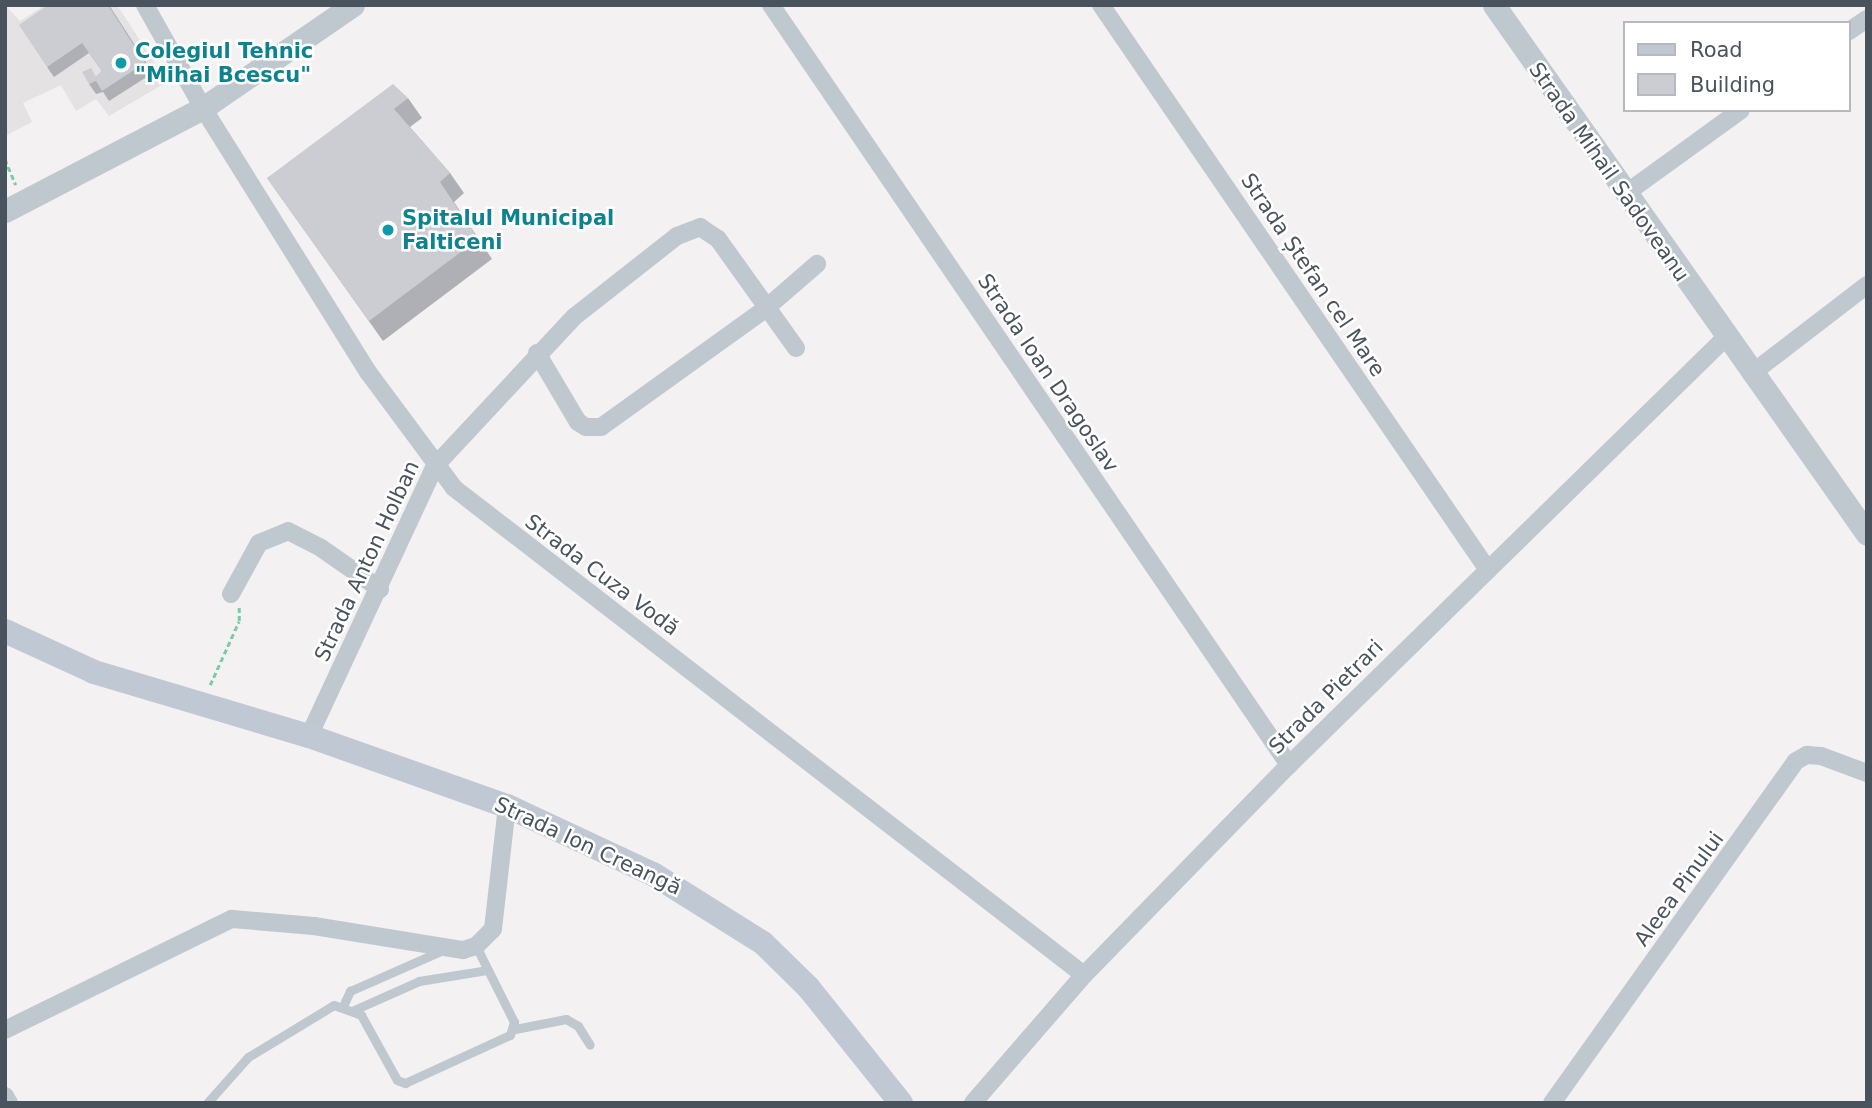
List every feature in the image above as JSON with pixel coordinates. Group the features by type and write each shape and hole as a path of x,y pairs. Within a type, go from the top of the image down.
{"main road":[{"name":"Strada Ion Creangă","path":"5,631 83,668 309,736 507,806 653,874 763,943 808,987 901,1103"}],"street":[{"name":"Strada Cuza Vodă","path":"145,5 203,108 368,372 435,466 476,507 1084,975"},
{"path":"14,206 203,108 353,5"},
{"name":"Strada Ioan Dragoslav","path":"771,5 1289,765"},
{"name":"Strada Ștefan cel Mare","path":"1101,5 1488,570"},
{"name":"Strada Mihail Sadoveanu","path":"1494,5 1726,338 1867,534"},
{"path":"1851,31 1867,19"},
{"path":"1625,194 1738,112"},
{"name":"Strada Anton Holban","path":"309,736 380,589 435,466 537,353 574,317 677,236 700,227 718,239 765,309 796,348"},
{"path":"537,353 578,422 586,428 601,427 765,309 817,264"},
{"path":"1751,373 1867,285"},
{"name":"Strada Pietrari","path":"973,1103 1084,975 1289,765 1726,338"},
{"path":"231,594 259,543 288,531 380,589"},
{"name":"Aleea Pinului","path":"1552,1103 1796,761 1807,755 1821,756 1867,773"},
{"path":"5,1030 232,919 314,926 448,948 476,946 493,929 507,806"},
{"path":"5,1096 9,1103"}],"lane":[{"path":"476,946 515,1029"},
{"path":"343,1006 350,990 448,948"},
{"path":"354,1010 419,981 488,970"},
{"path":"207,1103 248,1056 334,1005 354,1010 361,1015 397,1080 405,1083 515,1029 566,1019 578,1026 590,1045"}],"path":[{"path":"5,159 14,206"},
{"path":"202,704 239,621 240,609 231,594"}],"shaded area":[{"path":"5,5 20,21 45,5 117,5 167,82 109,116 96,99 76,111 61,85 23,103 32,122 5,136"}],"building":[{"name":"Colegiul Tehnic \"Mihai Bcescu\"","path":"48,5 108,5 145,63 102,91 96,81 89,84 82,72 91,68 96,77 102,71 82,43 47,67 19,25"},
{"name":"Spitalul Municipal Falticeni","path":"393,84 408,98 394,109 450,173 440,182 478,239 369,321 267,178"}],"place":[{"name":"Colegiul Tehnic \"Mihai Bcescu\"","path":"121,63"},
{"name":"Spitalul Municipal Falticeni","path":"388,230"}]}
